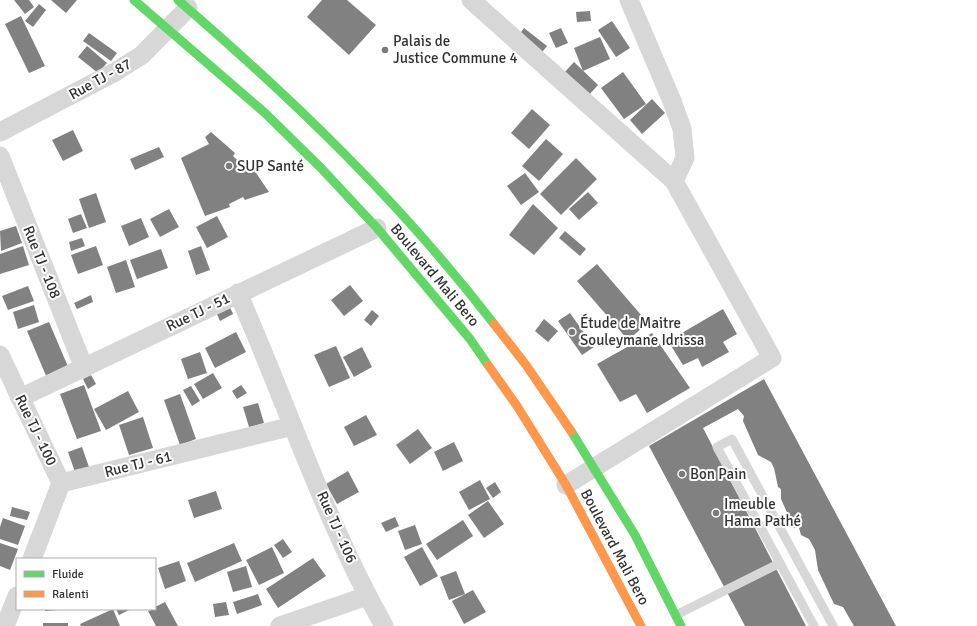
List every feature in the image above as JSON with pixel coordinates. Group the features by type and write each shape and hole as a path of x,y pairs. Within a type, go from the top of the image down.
{"main road":[{"name":"Boulevard Mali Bero","path":"134,0 265,113 321,168 377,228 470,339 517,406 566,485 641,626"},
{"name":"Boulevard Mali Bero","path":"183,4 284,91 343,149 404,213 485,309 550,398 595,467 646,555 681,626"}],"street":[{"path":"629,0 672,101 682,129 685,145 685,158 674,181"},
{"name":"Rue TJ - 87","path":"0,132 115,72 142,55 169,29 183,4"},
{"path":"479,4 674,181 772,358 566,485"},
{"name":"Rue TJ - 108","path":"0,156 84,368"},
{"name":"Rue TJ - 51","path":"20,398 377,228"},
{"name":"Rue TJ - 106","path":"238,293 367,596 384,626"},
{"name":"Rue TJ - 100","path":"0,355 62,483"},
{"name":"Rue TJ - 61","path":"62,483 294,426"},
{"path":"32,558 62,483"},
{"path":"280,626 367,596"},
{"path":"5,626 16,598"}],"lane":[{"path":"814,626 717,447 732,439 833,626"},
{"path":"676,615 780,563"}],"building":[{"path":"14,0 29,0 34,7 25,14"},
{"path":"51,0 77,0 66,13"},
{"path":"322,0 347,0 376,25 349,55 307,17"},
{"path":"39,4 46,10 33,27 25,21"},
{"path":"590,11 591,21 577,22 576,12"},
{"path":"21,16 45,66 29,73 5,24"},
{"path":"612,21 630,48 616,57 598,30"},
{"path":"524,28 547,46 539,56 516,39"},
{"path":"561,28 568,43 556,48 549,33"},
{"path":"89,33 117,53 111,61 83,41"},
{"path":"600,37 610,59 583,71 574,48"},
{"path":"87,46 107,63 98,73 78,57"},
{"path":"574,62 598,85 588,96 564,73"},
{"path":"623,72 646,104 624,119 601,88"},
{"path":"652,99 665,113 642,134 630,120"},
{"path":"532,109 550,125 529,149 511,133"},
{"path":"73,130 83,151 63,161 52,140"},
{"path":"211,132 235,153 233,156 250,172 254,170 269,192 245,200 243,197 229,204 230,207 205,216 181,158 209,144 205,137"},
{"path":"546,139 563,154 539,181 522,166"},
{"path":"159,147 164,157 135,170 130,159"},
{"path":"576,158 597,179 561,215 540,194"},
{"path":"525,173 539,192 521,205 507,186"},
{"path":"588,192 598,203 579,220 569,209"},
{"path":"96,193 106,222 89,228 79,199"},
{"path":"533,204 558,228 534,255 509,235"},
{"path":"169,209 179,227 160,237 150,219"},
{"path":"81,214 87,228 73,233 68,219"},
{"path":"217,216 228,237 207,248 196,227"},
{"path":"141,218 149,237 129,246 121,226"},
{"path":"16,226 22,243 1,251 0,231"},
{"path":"565,231 586,249 580,256 559,238"},
{"path":"82,238 85,246 71,251 69,242"},
{"path":"23,246 29,265 0,274 0,254"},
{"path":"96,246 103,265 78,274 71,255"},
{"path":"201,246 210,270 196,275 188,251"},
{"path":"161,249 168,268 137,279 130,260"},
{"path":"126,260 135,287 116,293 107,267"},
{"path":"597,264 648,323 628,340 577,281"},
{"path":"350,285 363,301 344,316 331,300"},
{"path":"28,286 34,301 8,310 2,296"},
{"path":"91,295 93,302 77,309 74,303"},
{"path":"34,305 39,322 18,329 13,312"},
{"path":"229,305 233,314 220,321 216,312"},
{"path":"723,309 737,334 723,342 729,352 702,367 698,358 683,365 668,341"},
{"path":"372,310 379,316 371,326 364,320"},
{"path":"570,313 594,347 582,355 558,321"},
{"path":"544,319 558,331 548,342 535,331"},
{"path":"49,322 69,369 47,378 27,331"},
{"path":"236,332 246,352 215,368 205,348"},
{"path":"652,333 690,388 647,413 636,394 620,402 597,364"},
{"path":"336,346 350,378 329,387 314,355"},
{"path":"362,347 372,367 354,377 343,357"},
{"path":"200,352 207,373 188,379 181,359"},
{"path":"213,373 222,388 203,399 194,384"},
{"path":"91,375 96,384 88,389 83,379"},
{"name":"Imeuble Hama Pathé","path":"764,379 896,626 854,626 843,607 834,604 818,570 815,550 809,539 801,535 799,528 794,528 781,499 781,489 778,487 774,468 771,462 758,455 743,421 744,416 738,409 703,428 806,626 745,626 649,446"},
{"path":"84,385 101,431 77,439 60,394"},
{"path":"241,385 247,393 237,399 232,391"},
{"path":"191,386 200,401 192,406 183,390"},
{"path":"128,391 139,412 106,430 94,409"},
{"path":"180,394 196,439 180,445 164,400"},
{"path":"258,403 264,423 249,427 243,407"},
{"path":"366,415 377,435 354,446 344,427"},
{"path":"143,417 153,448 129,455 119,425"},
{"path":"418,429 432,448 410,464 396,445"},
{"path":"454,442 463,461 443,471 434,452"},
{"path":"82,447 89,467 75,472 68,452"},
{"path":"348,471 359,492 337,504 326,484"},
{"path":"480,480 490,499 469,510 459,492"},
{"path":"495,482 501,492 493,498 486,488"},
{"path":"216,491 222,509 194,518 188,500"},
{"path":"488,501 504,524 484,538 468,515"},
{"path":"12,507 30,512 27,520 10,516"},
{"path":"395,517 399,526 386,532 381,523"},
{"path":"3,518 25,526 18,545 0,539 0,527"},
{"path":"463,520 473,536 437,560 426,544"},
{"path":"415,525 422,544 405,550 398,531"},
{"path":"283,539 292,552 283,558 274,545"},
{"path":"0,543 18,549 10,570 0,566"},
{"path":"234,543 242,561 195,582 187,563"},
{"path":"272,547 284,573 259,585 246,560"},
{"path":"422,547 438,576 420,586 404,557"},
{"path":"313,558 326,576 278,608 266,589"},
{"path":"179,561 186,581 165,589 158,568"},
{"path":"246,566 252,587 233,592 227,572"},
{"path":"456,571 465,594 449,600 440,577"},
{"path":"473,590 486,612 464,624 452,601"},
{"path":"258,594 262,605 237,614 233,602"},
{"path":"165,602 178,626 156,626 148,611 156,610 156,606"},
{"path":"226,602 229,615 215,617 213,604"},
{"path":"113,610 120,626 81,626 80,624"},
{"path":"116,610 129,610 119,615"},
{"path":"43,623 68,623 68,626 43,626"}],"traffic: fast":[{"path":"134,0 265,113 321,168 377,228 470,339 488,365"},
{"path":"178,0 264,76 345,154 421,236 494,324"},
{"path":"571,431 635,535 681,626"}],"traffic: slow":[{"path":"494,324 526,365 571,431"},
{"path":"488,365 517,406 566,485 641,626"}],"place":[{"name":"Palais de Justice Commune 4","path":"385,50"},
{"name":"SUP Santé","path":"229,166"},
{"name":"Étude de Maitre Souleymane Idrissa","path":"572,332"},
{"name":"Bon Pain","path":"682,474"},
{"name":"Imeuble Hama Pathé","path":"716,513"}]}
